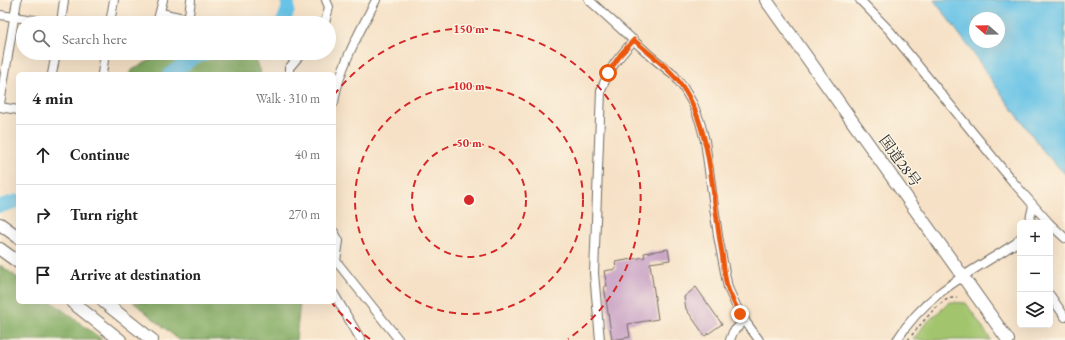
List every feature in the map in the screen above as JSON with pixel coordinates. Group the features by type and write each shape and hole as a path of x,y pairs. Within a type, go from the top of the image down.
{"highway":[{"name":"国道28号","path":"766,0 1008,340"},
{"path":"0,224 16,236"},
{"path":"0,249 16,261"},
{"path":"74,304 120,340"},
{"path":"107,304 152,340"}],"street":[{"path":"16,109 0,105 17,0"},
{"path":"62,16 64,0"},
{"path":"111,16 114,0"},
{"path":"159,16 163,0"},
{"path":"189,16 191,0"},
{"path":"326,0 329,7 327,16"},
{"path":"336,95 342,73 376,0"},
{"path":"589,0 674,75 686,93 700,122 710,168 718,236 728,288 740,314 759,340"},
{"path":"860,0 890,31 1033,206 1047,220"},
{"path":"160,13 170,16"},
{"path":"0,15 14,17"},
{"path":"600,340 594,273 601,90 608,73 621,54 634,40"},
{"path":"52,72 55,60"},
{"path":"102,72 104,60"},
{"path":"289,72 289,68 296,60"},
{"path":"1030,220 1033,206"},
{"path":"1053,226 1065,238"},
{"path":"336,236 339,241 336,261 399,340"},
{"path":"898,340 906,326 920,310 941,291 963,276 1017,244"},
{"path":"336,297 361,340"},
{"path":"1053,299 1065,317"},
{"path":"730,340 733,332 745,320"}],"path":[{"path":"908,340 918,326 947,299 957,297"}],"green space":[{"path":"150,60 255,60 260,72 130,72"},
{"path":"0,265 16,277 16,304 55,304 103,340 0,340"},
{"path":"950,302 966,303 991,340 913,340 925,324"},
{"path":"135,304 300,304 296,340 179,340"}],"water":[{"path":"934,0 1065,0 1065,174 1045,153 970,48 1005,48 1005,12 969,12 969,47"}],"building":[{"path":"668,249 670,260 650,263 658,319 628,324 630,337 612,340 604,286 607,286 604,271 616,269 615,262 645,257 644,253"},
{"path":"696,287 722,324 705,336 686,309 684,297"}],"waterway":[{"path":"286,16 288,10 288,0"},
{"path":"173,72 190,60"},
{"path":"0,206 16,202"}],"route":[{"path":"608,73 621,54 634,40 674,75 693,104 705,141 710,168 718,236 728,288 740,314"}]}
